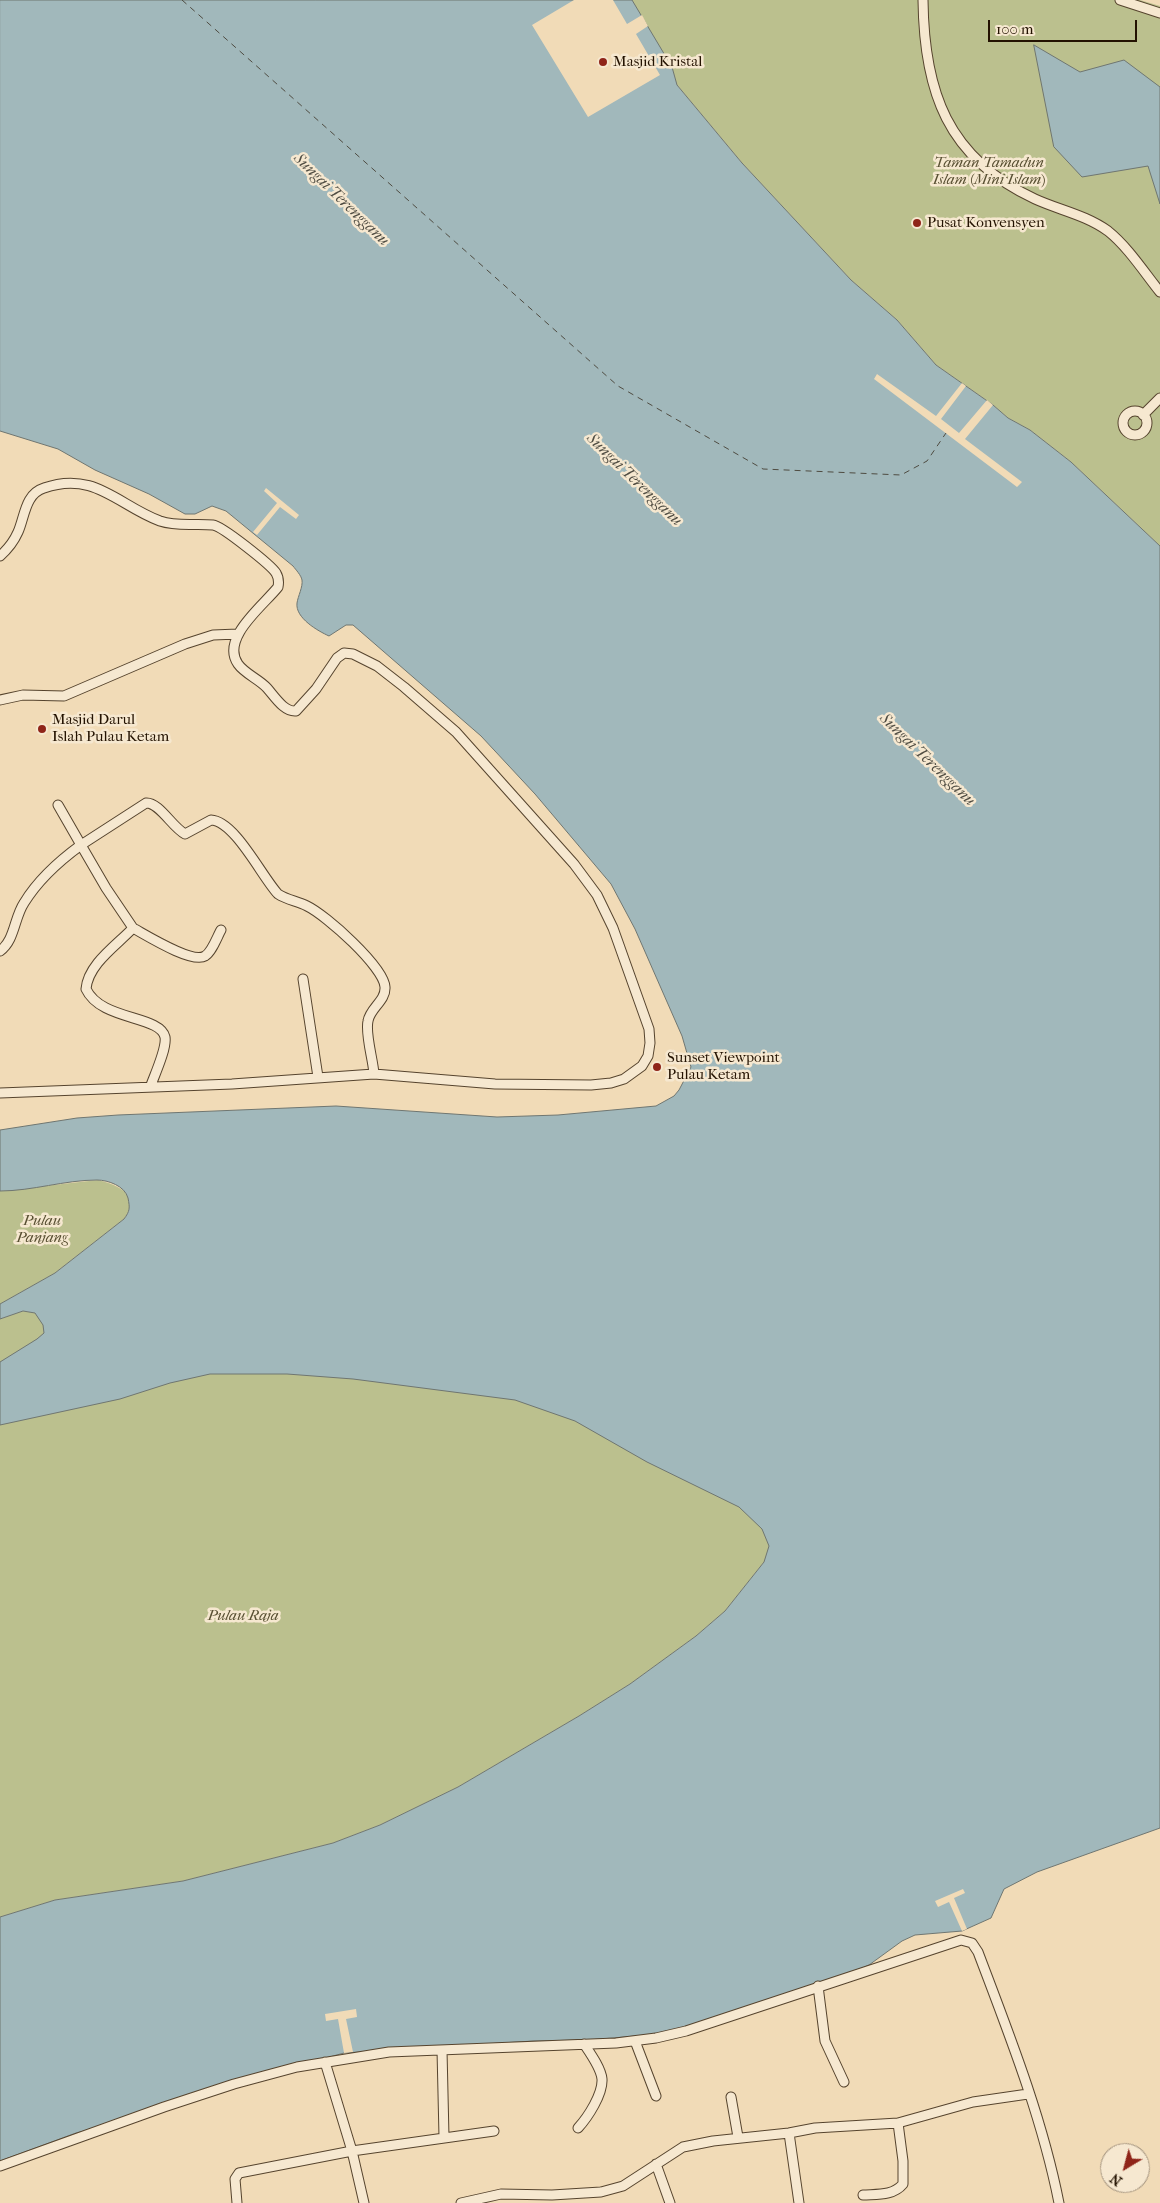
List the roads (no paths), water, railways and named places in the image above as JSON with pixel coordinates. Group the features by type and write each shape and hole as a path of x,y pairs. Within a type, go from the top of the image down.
{"street":[{"path":"923,0 929,70 939,103 951,129 964,147 987,170 1011,187 1090,220 1107,231 1120,242 1160,292"},
{"path":"1120,0 1160,13"},
{"path":"1144,415 1160,398"},
{"path":"0,556 14,540 31,498 44,488 69,484 82,484 104,490 148,516 174,525 220,527 229,532 273,569 279,581 278,588 238,634 234,648 238,664 259,680 291,712 301,707 337,658 344,653 362,657 377,666 435,712 482,760 588,881 613,928 649,1029 650,1043 648,1056 642,1066 630,1077 611,1084 495,1084 374,1074 232,1084 151,1085 0,1093"},
{"path":"0,700 23,695 64,696 185,644 213,635 238,634"},
{"path":"0,951 10,940 23,904 53,868 81,845 146,803 151,802 157,806 172,824 185,834 211,820 222,823 239,840 278,894 286,899 306,905 330,921 365,956 383,979 384,995 370,1014 367,1024 374,1074"},
{"path":"58,805 106,888 133,928 184,954 202,958 206,955 221,930"},
{"path":"133,928 90,973 86,988 89,996 103,1007 119,1014 148,1022 162,1031 165,1037 165,1045 151,1085"},
{"path":"303,979 318,1077"},
{"path":"0,2166 164,2107 234,2084 297,2067 389,2052 616,2043 672,2035 961,1940 968,1941 978,1952 1010,2036 1046,2149 1059,2203"},
{"path":"818,1986 825,2041 844,2082"},
{"path":"635,2041 656,2096"},
{"path":"578,2128 592,2108 602,2080 589,2043"},
{"path":"442,2050 444,2137"},
{"path":"325,2062 352,2151 364,2203"},
{"path":"461,2203 501,2194 513,2199 601,2192 623,2186 683,2147 815,2128 898,2123 974,2102 1028,2094"},
{"path":"731,2097 738,2138"},
{"path":"863,2195 895,2191 903,2184 903,2161 898,2123"},
{"path":"237,2203 234,2179 239,2173 352,2151 494,2131"},
{"path":"789,2133 799,2203"},
{"path":"656,2164 670,2203"},
{"path":"601,2192 602,2203"}],"water":[{"name":"Sungai Terengganu","path":"0,0 632,0 672,67 677,85 742,163 851,280 897,320 936,365 993,405 1008,418 1030,430 1071,462 1160,546 1160,1828 1037,1872 1004,1889 991,1918 962,1931 915,1935 902,1941 869,1965 845,1976 679,2029 660,2034 588,2040 533,2041 344,2053 216,2088 114,2123 76,2133 0,2161 0,1917 55,1900 183,1881 333,1843 380,1825 458,1787 630,1684 696,1636 725,1611 764,1562 769,1546 762,1529 739,1507 647,1462 575,1421 515,1400 353,1379 287,1374 210,1374 170,1383 120,1399 0,1425 0,1362 44,1333 43,1325 35,1313 23,1311 0,1319 0,1304 55,1273 124,1219 129,1207 128,1198 120,1187 101,1180 85,1180 12,1191 0,1191 0,1130 77,1118 118,1115 336,1106 497,1117 558,1115 656,1106 674,1096 691,1067 682,1036 635,929 611,884 535,794 481,736 353,625 346,625 329,636 303,619 297,609 302,583 298,573 293,566 226,511 212,506 195,514 185,514 149,494 95,470 58,449 0,431"},
{"path":"1034,45 1080,72 1124,60 1160,87 1160,204 1148,166 1082,177 1054,147"}],"place":[{"name":"Masjid Kristal","path":"603,62"},
{"name":"Pusat Konvensyen","path":"917,223"},
{"name":"Masjid Darul Islah Pulau Ketam","path":"42,729"},
{"name":"Sunset Viewpoint Pulau Ketam","path":"657,1067"}],"park label":[{"name":"Taman Tamadun Islam (Mini Islam)","path":"989,172"},
{"name":"Pulau Panjang","path":"42,1230"},
{"name":"Pulau Raja","path":"243,1616"}]}
